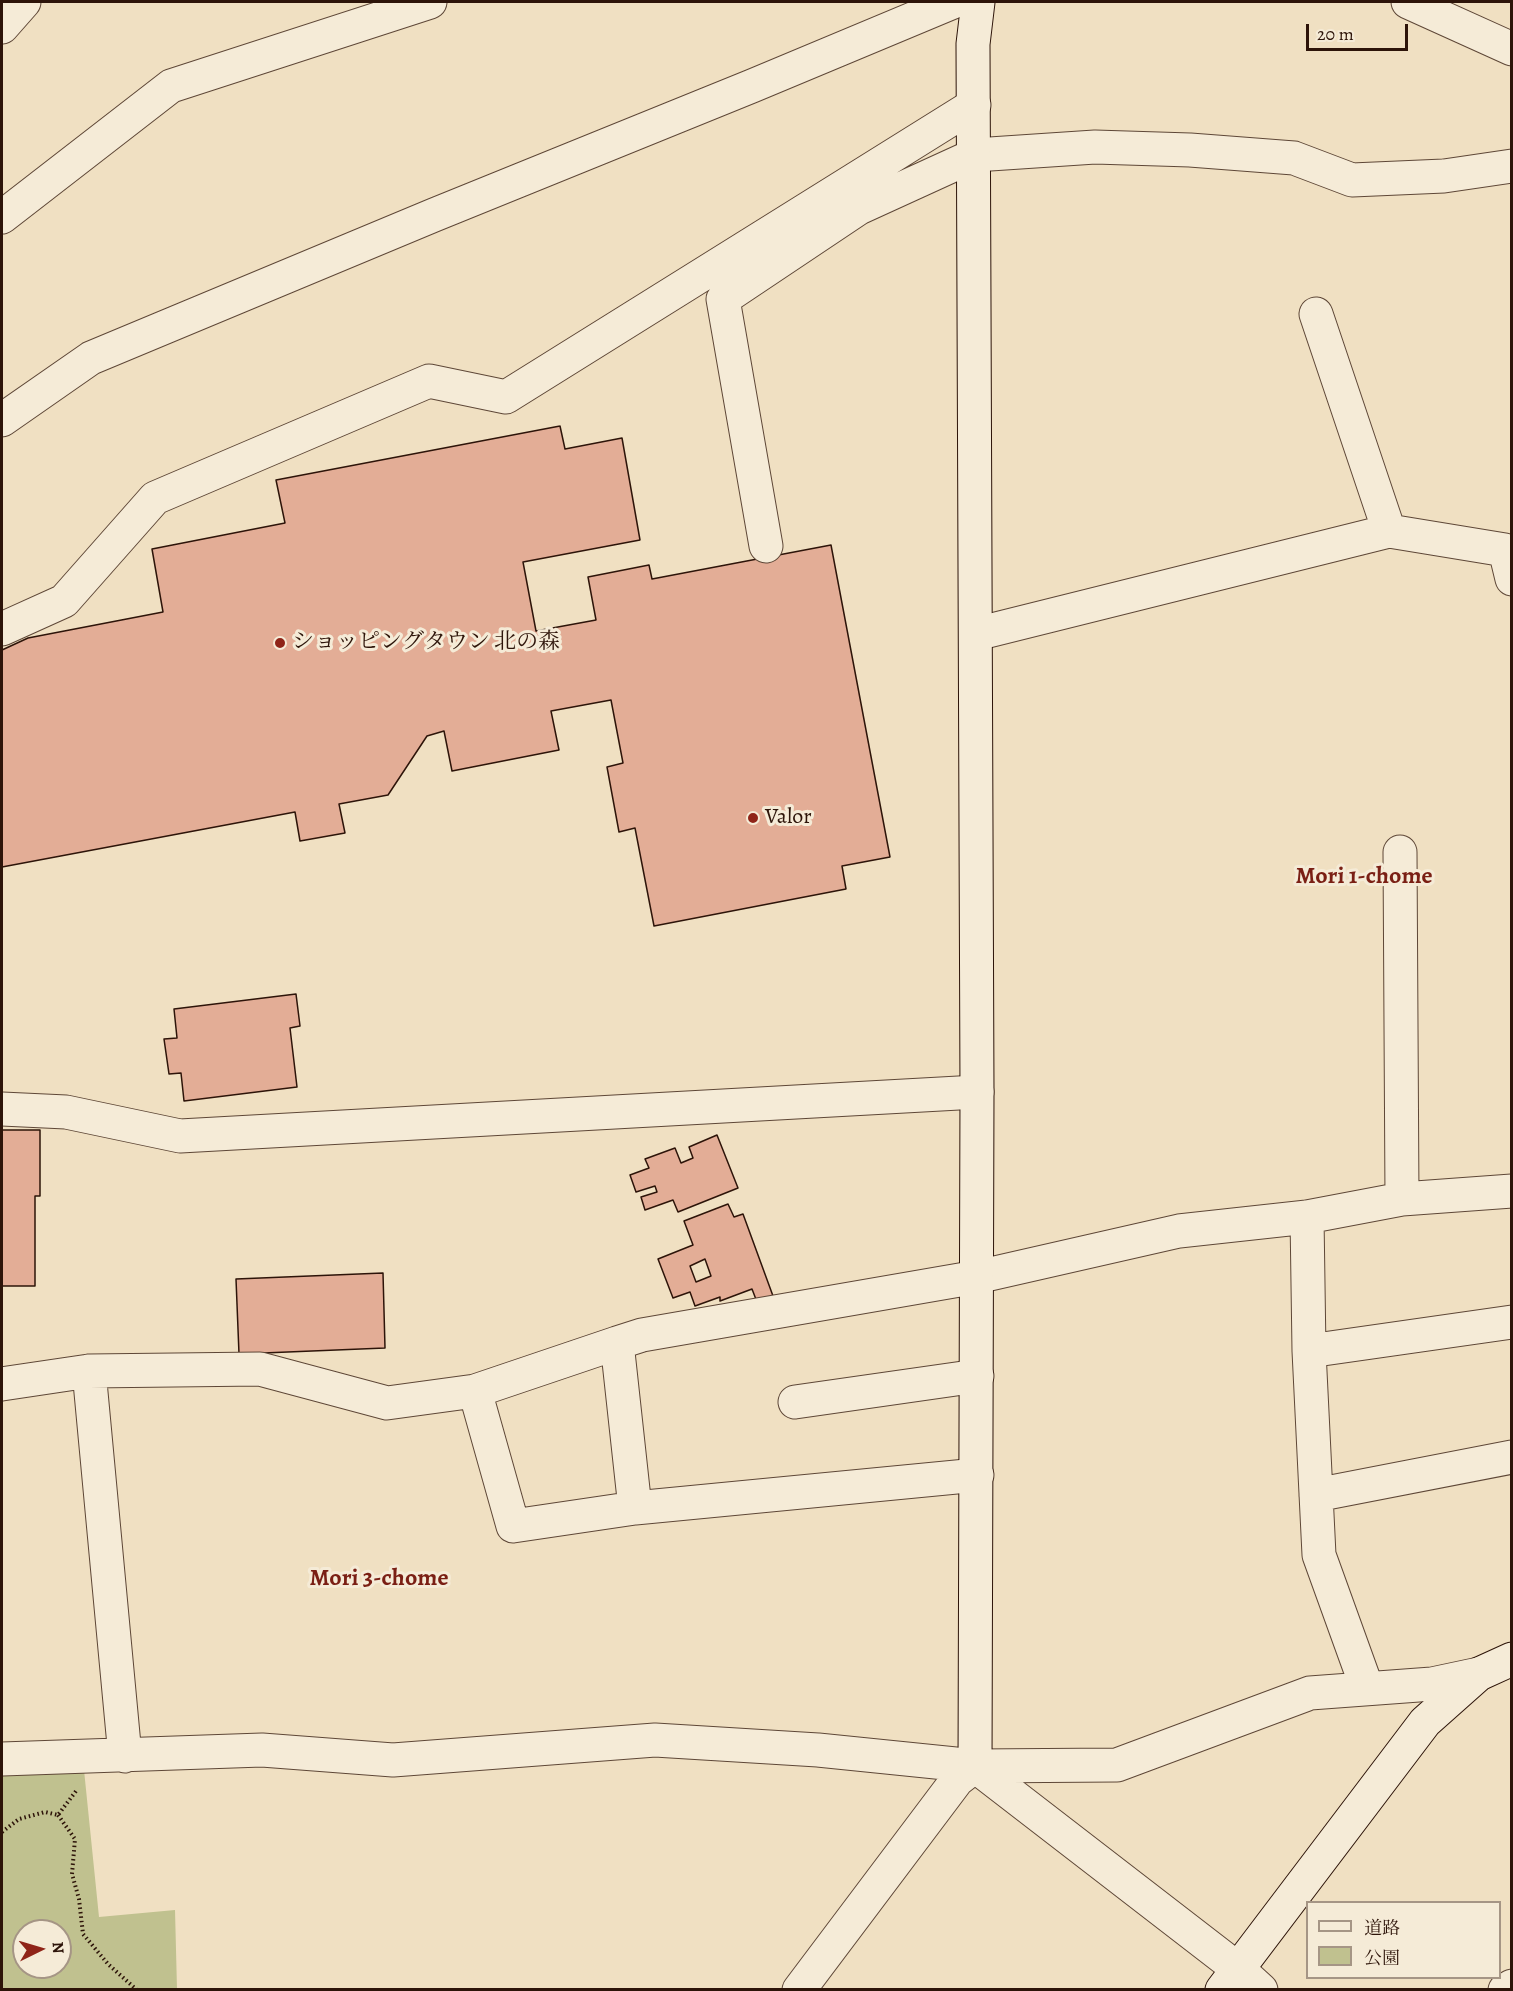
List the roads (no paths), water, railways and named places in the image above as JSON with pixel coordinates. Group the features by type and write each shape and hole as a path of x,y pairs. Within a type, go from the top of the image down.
{"street":[{"path":"2,27 24,2"},
{"path":"2,420 91,358 434,214 953,2"},
{"path":"975,1766 977,1092 973,44 978,2"},
{"path":"1408,2 1512,49"},
{"path":"2,217 171,86 422,3"},
{"path":"2,628 64,601 154,498 429,381 506,397 974,105"},
{"path":"766,546 723,298 859,208 975,155 1095,147 1190,150 1294,158 1352,180 1444,176 1512,166"},
{"path":"1316,314 1389,531"},
{"path":"976,634 1389,531 1509,561"},
{"path":"1400,852 1402,1198"},
{"path":"2,1109 66,1112 180,1136 977,1092"},
{"path":"2,1384 89,1371 260,1369 387,1403 475,1391 642,1335 976,1277 1179,1231 1307,1217 1402,1198 1512,1191"},
{"path":"1307,1217 1309,1351 1319,1555 1367,1688"},
{"path":"1309,1351 1512,1322"},
{"path":"617,1343 635,1508"},
{"path":"89,1371 125,1756"},
{"path":"795,1402 977,1376"},
{"path":"475,1391 513,1526 635,1508 977,1475"},
{"path":"1316,1495 1512,1457"},
{"path":"2,1759 262,1750 393,1760 655,1740 818,1750 975,1766 1117,1765 1310,1692 1432,1684 1479,1674 1512,1659"},
{"path":"975,1766 1241,1982 1425,1722 1479,1674"},
{"path":"799,1989 957,1780 975,1766"},
{"path":"1505,1989 1512,1986"}],"place":[{"name":"ショッピングタウン 北の森","path":"280,643"},
{"name":"Valor","path":"753,818"}],"district":[{"name":"Mori 1-chome","path":"1364,877"},
{"name":"Mori 3-chome","path":"379,1579"}]}
